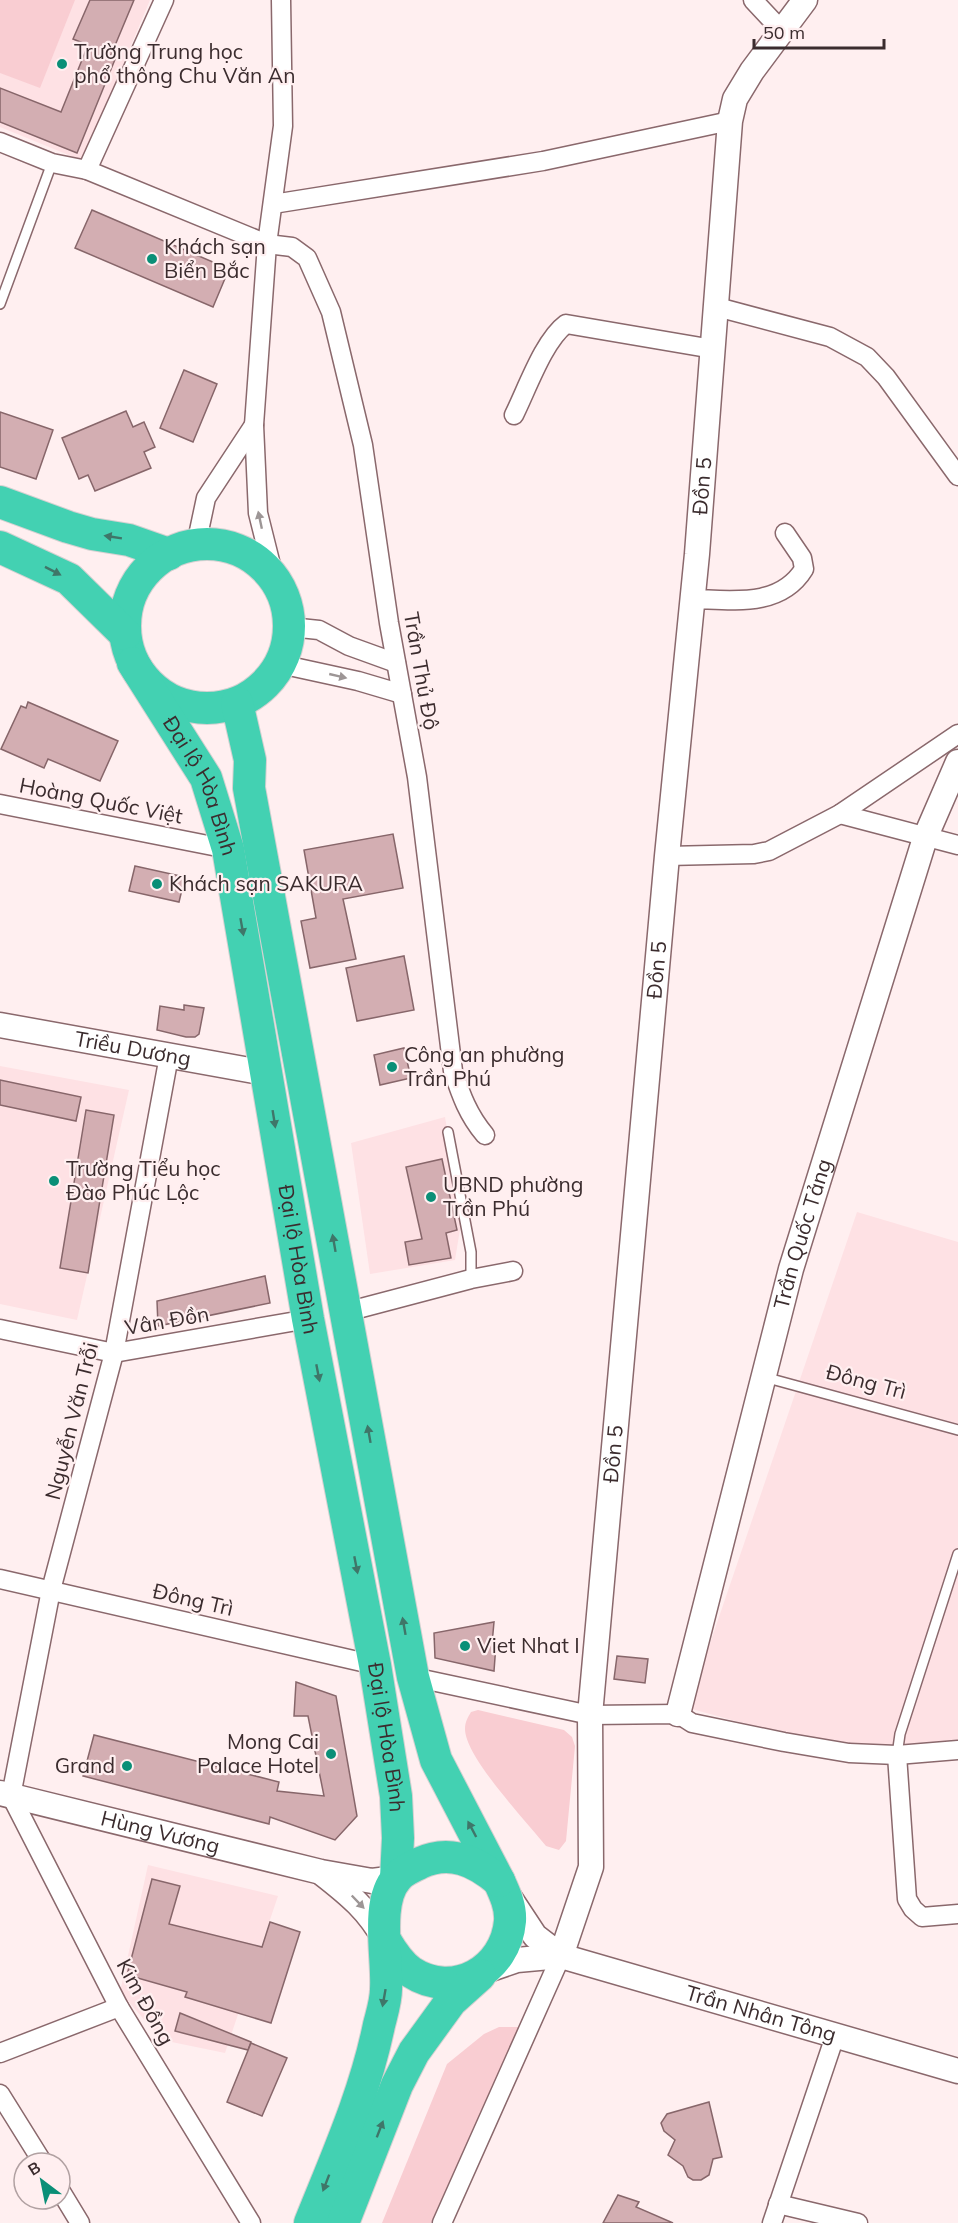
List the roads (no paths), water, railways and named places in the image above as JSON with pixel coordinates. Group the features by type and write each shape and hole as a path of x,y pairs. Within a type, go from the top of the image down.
{"highway":[{"path":"0,502 92,534 182,549 218,544 240,550 259,561 274,577 286,600 290,627 280,664 262,687 237,703 207,708 177,703 152,687 129,649 128,604 137,584 150,567 182,549"},
{"name":"Đại lộ Hòa Bình","path":"0,547 69,579 129,649 206,778 228,849 308,1319 375,1665 396,1796 398,1838 396,1878"},
{"name":"Đại lộ Hòa Bình","path":"237,703 250,760 249,788 413,1677 436,1760 500,1881"},
{"path":"267,1077 303,1075"},
{"path":"308,1319 346,1312"},
{"path":"375,1665 413,1677"},
{"path":"310,2223 367,2077 386,1991 384,1909 396,1878 411,1867 429,1859 448,1856 467,1859 484,1868 500,1881 507,1899 510,1918 507,1938 499,1956 451,2001 414,2052 397,2085 343,2223"},
{"path":"385,1940 396,1958 411,1972 428,1980 448,1983 468,1979 485,1971"}],"street":[{"path":"87,170 164,0"},
{"path":"274,577 258,513 254,425 267,244 284,126 281,0"},
{"path":"753,0 782,31"},
{"name":"Đồn 5","path":"561,1956 591,1867 590,1715 667,856 693,599 730,121 735,99 757,63 805,0"},
{"path":"273,204 543,161 730,121"},
{"name":"Trần Thủ Độ","path":"0,142 52,163 87,170 267,244 292,247 307,258 331,312 363,445 396,663 417,777 453,1071 471,1119 485,1135"},
{"path":"717,307 830,337 867,357 886,377 958,476"},
{"path":"514,415 549,344 559,329 566,324 713,349"},
{"path":"182,549 206,498 254,425"},
{"path":"693,599 751,601 768,597 798,580 804,569 802,558 785,533"},
{"path":"290,627 319,630 349,646 396,663"},
{"path":"280,664 358,681 402,694"},
{"path":"667,856 754,854 769,851 840,814 958,734"},
{"name":"Trần Quốc Tảng","path":"678,1714 791,1269 817,1180 926,838 958,762"},
{"name":"Hoàng Quốc Việt","path":"0,804 228,849"},
{"path":"840,814 958,845"},
{"name":"Triều Dương","path":"0,1025 169,1056 267,1077"},
{"name":"Nguyễn Văn Trỗi","path":"4,1797 51,1590 114,1353 169,1056"},
{"path":"346,1312 471,1279 513,1271"},
{"name":"Vân Đồn","path":"0,1329 114,1353 308,1319"},
{"name":"Đông Trì","path":"0,1579 375,1665"},
{"path":"413,1677 590,1715 678,1714 692,1723 784,1743 849,1753 897,1755 958,1750"},
{"path":"897,1755 907,1899 922,1917 958,1914"},
{"name":"Hùng Vương","path":"4,1797 321,1872 372,1881 396,1878"},
{"name":"Kim Đồng","path":"4,1797 119,2007 251,2223"},
{"path":"321,1872 355,1898 374,1920 385,1940"},
{"path":"500,1881 535,1936 561,1956"},
{"path":"485,1971 517,1960 561,1956"},
{"path":"442,2223 561,1956"},
{"name":"Trần Nhân Tông","path":"561,1956 958,2071"},
{"path":"0,2052 119,2007"},
{"path":"772,2223 835,2036"},
{"path":"0,2094 36,2151"},
{"path":"778,2204 858,2223"},
{"path":"72,2210 80,2223"}],"lane":[{"path":"0,304 52,163"},
{"path":"448,1132 471,1252 471,1279"},
{"name":"Đông Trì","path":"763,1377 958,1430"},
{"path":"897,1755 900,1734 958,1554"}],"place":[{"name":"Trường Trung học phổ thông Chu Văn An","path":"62,64"},
{"name":"Khách sạn Biển Bắc","path":"152,259"},
{"name":"Khách sạn SAKURA","path":"157,884"},
{"name":"Công an phường Trần Phú","path":"392,1067"},
{"name":"Trường Tiểu học Đào Phúc Lộc","path":"54,1181"},
{"name":"UBND phường Trần Phú","path":"431,1197"},
{"name":"Viet Nhat I","path":"465,1646"},
{"name":"Mong Cai Palace Hotel","path":"331,1754"},
{"name":"Grand","path":"127,1766"}]}
